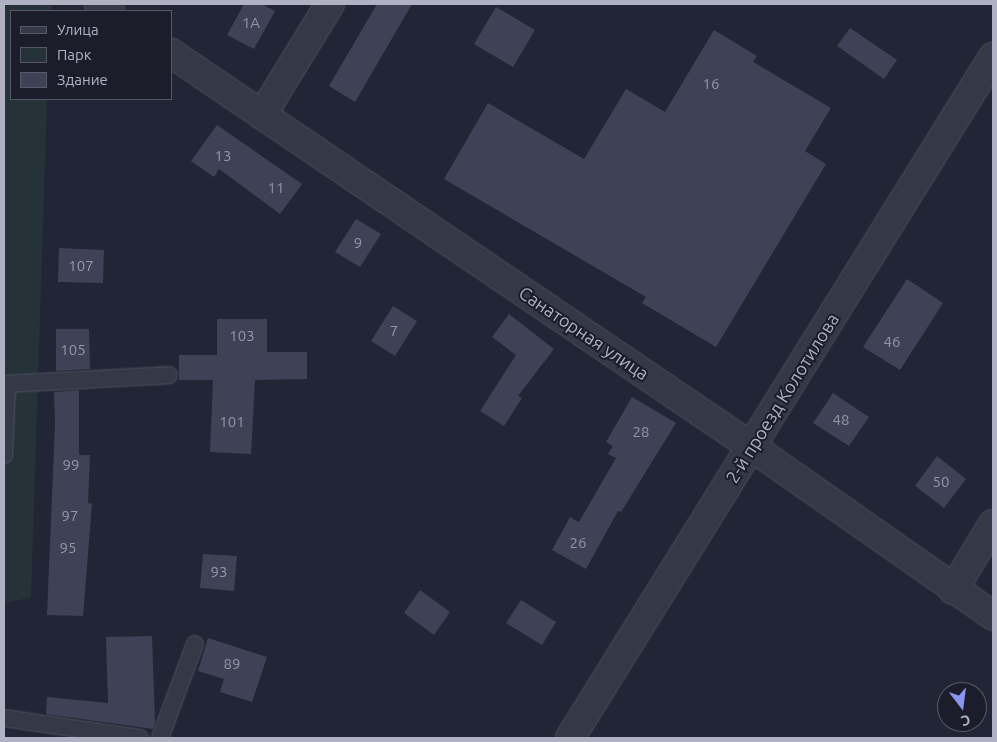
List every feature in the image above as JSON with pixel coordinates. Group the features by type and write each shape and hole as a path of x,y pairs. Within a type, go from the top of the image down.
{"street":[{"path":"262,115 330,4"},
{"name":"Санаторная улица","path":"172,54 752,447 953,590 993,616"},
{"name":"2-й проезд Колотилова","path":"570,738 993,58"},
{"path":"953,590 993,524"}],"lane":[{"path":"4,455 5,384 169,375"},
{"path":"160,738 195,644"},
{"path":"4,718 140,738"}],"green space":[{"path":"4,4 52,4 52,10 10,10 10,100 47,100 31,597 4,604"}],"building":[{"path":"244,4 262,4 275,11 254,49 227,35"},
{"path":"377,4 412,4 355,102 329,86"},
{"path":"496,7 535,30 513,67 474,44"},
{"path":"850,28 897,60 884,79 837,46"},
{"path":"714,30 757,56 753,62 831,108 805,151 826,164 716,347 642,303 646,297 444,179 488,103 584,159 626,89 665,112"},
{"path":"217,125 302,184 280,214 219,169 214,177 191,161"},
{"path":"356,219 381,234 360,267 335,252"},
{"path":"59,248 104,250 103,283 58,282"},
{"path":"907,279 943,303 900,370 863,347"},
{"path":"393,306 417,321 395,356 371,341"},
{"path":"509,314 554,349 518,396 522,398 504,426 480,411 516,355 492,337"},
{"path":"217,319 267,319 267,352 307,352 307,379 255,380 251,454 210,452 213,380 179,380 179,355 217,355"},
{"path":"56,329 89,329 90,369 56,371"},
{"path":"79,390 79,455 90,455 88,503 92,504 83,616 47,615 55,424 54,392"},
{"path":"833,393 869,417 849,446 813,423"},
{"path":"632,397 676,423 621,512 618,511 586,569 552,550 570,517 579,522 616,458 608,454 613,446 606,442"},
{"path":"937,456 966,479 944,508 915,486"},
{"path":"203,554 237,556 234,591 200,588"},
{"path":"420,590 450,612 434,635 404,613"},
{"path":"521,600 556,622 542,645 506,623"},
{"path":"152,636 155,722 153,729 46,714 47,697 108,703 106,637"},
{"path":"208,638 267,657 252,702 220,692 224,679 198,671"}]}
